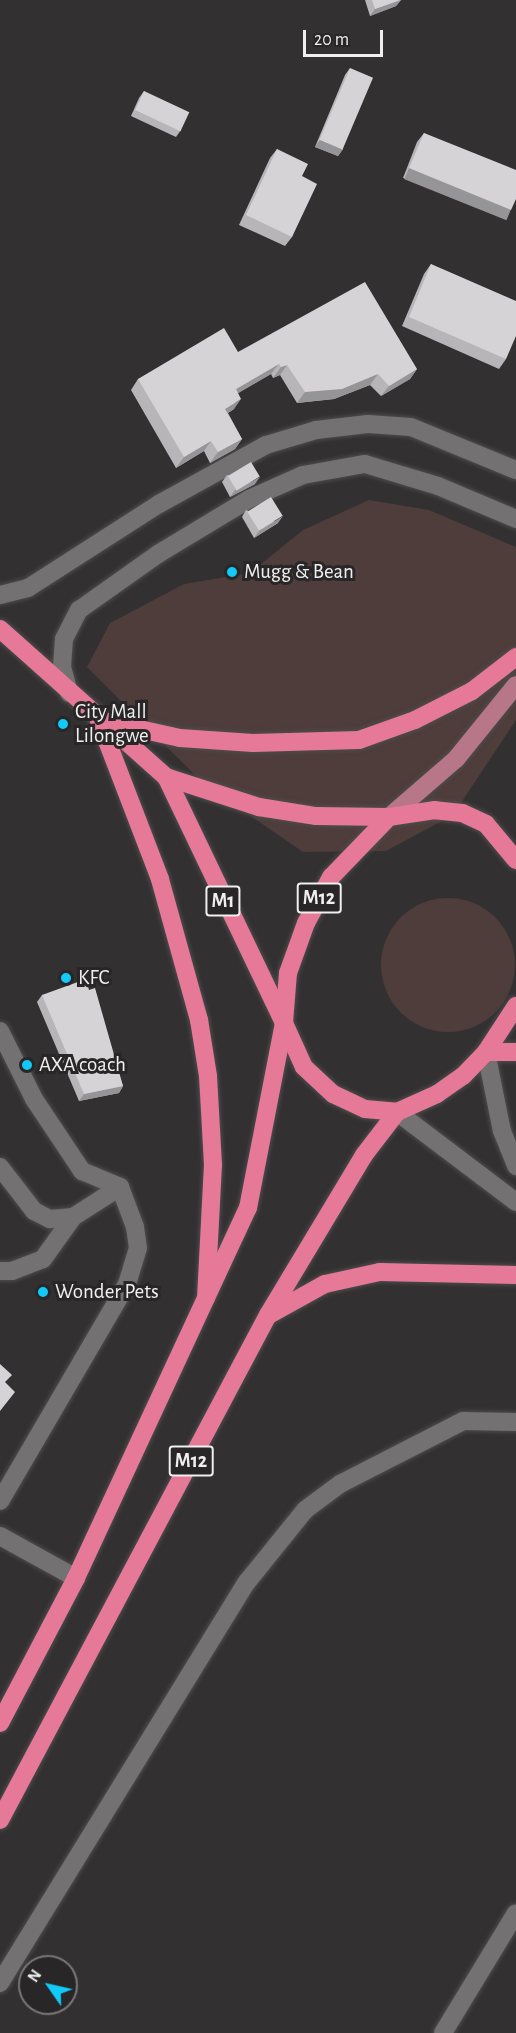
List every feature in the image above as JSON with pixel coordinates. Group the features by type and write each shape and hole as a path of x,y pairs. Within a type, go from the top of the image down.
{"highway":[{"name":"M1","path":"0,629 99,720 166,777 259,807 316,816 389,817"},
{"path":"99,720 180,738 263,744 358,740 415,720 472,691 516,657"},
{"path":"99,720 160,879 199,1020 208,1076 213,1165 207,1298"},
{"name":"M1","path":"166,777 284,1023"},
{"path":"389,817 435,810 462,813 486,824 516,860"},
{"name":"M12","path":"0,1722 76,1578 249,1208 284,1023 288,973 306,923 331,877 389,817"},
{"name":"M12","path":"0,1820 268,1315 364,1155 397,1112 446,1088 486,1052 516,1006"},
{"name":"M12","path":"284,1023 304,1067 333,1094 365,1109 397,1112"},
{"path":"486,1052 516,1052"},
{"path":"268,1315 325,1284 380,1272 516,1275"}],"main road":[{"path":"389,817 456,759 516,685"}],"street":[{"path":"0,595 28,588 159,504 266,445 316,430 368,424 411,427 516,470"},
{"path":"69,693 62,667 64,639 79,610 158,554 249,499 303,475 365,464 428,482 516,519"},
{"path":"0,1031 34,1099 82,1171 120,1187 135,1227 136,1260 127,1284 0,1501"},
{"path":"486,1052 502,1131 516,1166"},
{"path":"397,1112 516,1202"},
{"path":"0,1167 34,1211 50,1219 73,1217"},
{"path":"0,1271 12,1271 43,1259 73,1217 120,1187"},
{"path":"0,1983 247,1582 305,1510 340,1484 463,1421 516,1422"},
{"path":"0,1536 76,1578"},
{"path":"443,2033 516,1912"}],"shaded area":[{"path":"369,500 429,510 516,547 516,720 453,815 386,851 303,852 203,783 87,667 110,623 184,584 250,573 303,530"},
{"path":"448,898 473,904 495,918 509,940 515,965 509,990 495,1012 473,1026 448,1032 423,1026 401,1012 387,990 381,965 387,940 401,918 423,904"}],"building":[{"path":"372,0 400,0 375,9"},
{"path":"350,68 373,78 343,150 320,140"},
{"path":"144,91 189,112 180,131 135,110"},
{"path":"424,133 516,170 516,199 511,210 409,168"},
{"path":"277,149 308,164 302,176 317,184 292,237 246,215"},
{"path":"431,264 516,301 516,336 506,359 409,317"},
{"path":"365,282 417,369 389,386 378,374 342,389 305,392 287,365 281,367 279,364 236,389 241,399 225,409 242,439 218,452 211,441 184,457 138,379 224,328 238,352"},
{"path":"251,462 260,477 237,490 228,476"},
{"path":"271,497 283,516 259,530 247,512"},
{"path":"86,979 89,990 95,988 123,1086 84,1094 42,995"},
{"path":"0,1364 12,1375 5,1382 15,1392 0,1411"}],"place":[{"name":"Mugg & Bean","path":"232,572"},
{"name":"City Mall Lilongwe","path":"63,724"},
{"name":"KFC","path":"66,978"},
{"name":"AXA coach","path":"27,1065"},
{"name":"Wonder Pets","path":"43,1292"}]}
